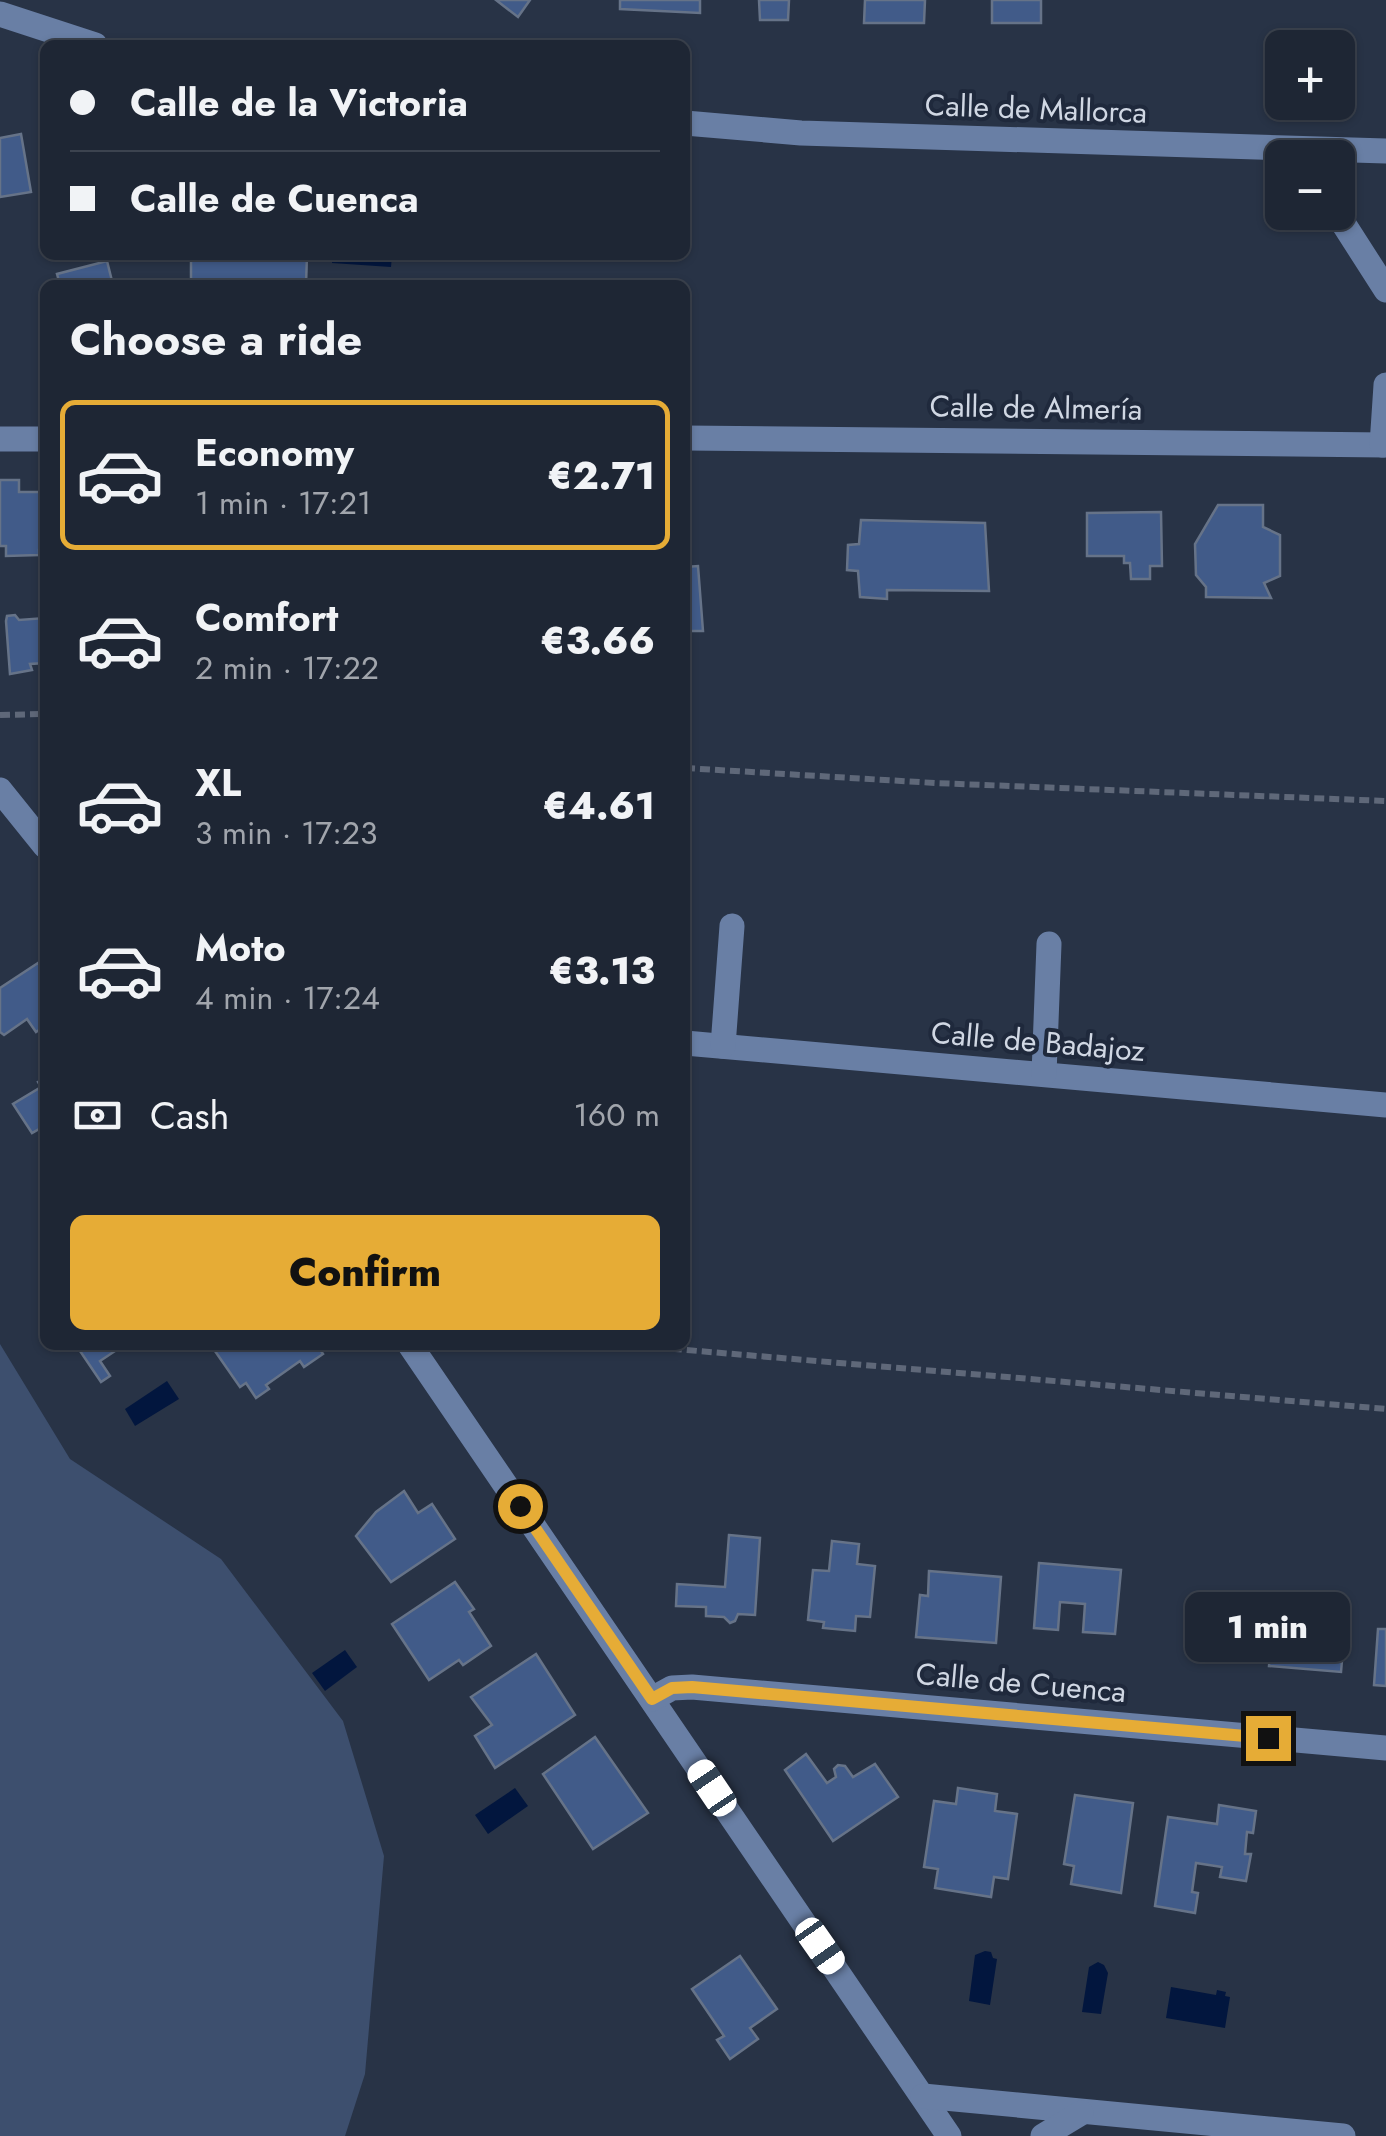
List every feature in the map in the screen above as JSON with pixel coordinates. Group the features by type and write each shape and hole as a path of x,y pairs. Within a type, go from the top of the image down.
{"street":[{"path":"0,14 80,40"},
{"name":"Calle de Mallorca","path":"690,123 801,133 1265,152"},
{"name":"Calle de Mallorca","path":"1355,152 1386,151"},
{"path":"1348,230 1386,289"},
{"path":"1384,445 1386,385"},
{"name":"Calle de Almería","path":"690,438 1384,445"},
{"path":"0,439 40,439"},
{"path":"0,790 40,840"},
{"path":"723,1046 732,926"},
{"path":"1044,1074 1049,944"},
{"name":"Calle de Badajoz","path":"690,1043 1386,1105"},
{"path":"413,1350 949,2136"},
{"name":"Calle de Cuenca","path":"652,1699 672,1688 692,1687 1386,1748"},
{"path":"924,2096 1343,2136"},
{"path":"1043,2136 1080,2113"}],"path":[{"path":"0,715 40,714"},
{"path":"690,768 954,784 1386,801"},
{"path":"686,1350 1386,1409"}],"shaded area":[{"path":"332,260 392,260 391,267"},
{"path":"0,1344 70,1459 221,1559 343,1721 384,1856 365,2074 345,2136 0,2136"},
{"path":"167,1381 179,1399 135,1426 125,1409"},
{"path":"345,1650 357,1667 325,1691 312,1673"},
{"path":"515,1788 528,1806 488,1834 475,1815"},
{"path":"985,1951 997,1959 990,2005 969,2001 975,1955"},
{"path":"1098,1962 1108,1973 1101,2014 1082,2012 1089,1967"},
{"path":"1171,1987 1216,1995 1217,1990 1226,1992 1225,1996 1230,1997 1225,2028 1166,2018"}],"building":[{"path":"496,0 530,0 518,17"},
{"path":"620,0 700,0 700,13 620,9"},
{"path":"759,0 789,0 788,20 760,20"},
{"path":"865,0 925,0 924,23 864,23"},
{"path":"992,0 1041,0 1041,23 992,23"},
{"path":"21,134 31,192 0,197 0,138"},
{"path":"191,260 307,260 306,280 191,280"},
{"path":"107,261 112,280 59,280 57,274"},
{"path":"0,480 19,480 19,492 40,492 39,555 6,556 6,546 0,546"},
{"path":"1218,505 1263,505 1263,527 1280,535 1280,576 1264,583 1271,598 1206,597 1206,587 1196,575 1195,544"},
{"path":"1161,512 1162,566 1150,566 1150,579 1131,579 1130,563 1124,563 1124,556 1087,556 1087,513"},
{"path":"861,520 985,523 989,591 887,590 887,599 860,597 858,571 847,570 848,545 859,544"},
{"path":"698,566 703,631 690,631 690,567"},
{"path":"15,615 19,620 40,618 40,663 30,664 32,670 10,674 7,616"},
{"path":"38,963 40,1029 36,1032 27,1019 4,1035 0,1032 0,988"},
{"path":"40,1088 40,1129 32,1133 13,1104"},
{"path":"79,1350 116,1350 100,1361 110,1376 101,1382"},
{"path":"320,1350 323,1354 304,1367 300,1361 266,1385 269,1389 256,1398 246,1383 240,1387 215,1351"},
{"path":"404,1491 418,1513 432,1504 455,1539 391,1582 356,1536 376,1512"},
{"path":"729,1535 760,1538 755,1615 738,1614 730,1623 724,1617 706,1616 706,1607 676,1606 677,1584 725,1587"},
{"path":"832,1541 859,1544 857,1564 875,1566 870,1617 856,1616 855,1631 823,1628 824,1622 808,1620 813,1570 829,1571"},
{"path":"1039,1563 1121,1570 1115,1634 1083,1632 1085,1604 1060,1602 1058,1630 1034,1628"},
{"path":"929,1571 1001,1577 996,1643 916,1637 920,1595 928,1596"},
{"path":"455,1582 474,1609 469,1612 491,1646 463,1665 459,1660 429,1680 392,1624"},
{"path":"1274,1610 1320,1614 1318,1624 1345,1626 1341,1672 1269,1666"},
{"path":"1378,1629 1386,1629 1386,1686 1374,1685"},
{"path":"536,1654 575,1715 495,1768 475,1736 492,1725 471,1697"},
{"path":"595,1737 648,1813 593,1849 543,1774"},
{"path":"806,1754 827,1783 836,1777 834,1769 838,1765 845,1766 853,1777 875,1764 898,1797 833,1841 785,1770"},
{"path":"958,1788 997,1794 995,1811 1017,1814 1008,1879 994,1877 991,1897 935,1888 938,1869 924,1867 934,1801 956,1804"},
{"path":"1075,1795 1133,1803 1121,1893 1071,1884 1074,1866 1064,1864"},
{"path":"1219,1805 1256,1811 1253,1833 1247,1832 1245,1854 1251,1854 1246,1881 1220,1877 1222,1867 1196,1863 1192,1892 1198,1893 1195,1913 1155,1906 1168,1817 1217,1824"},
{"path":"740,1956 777,2009 750,2028 758,2039 730,2059 717,2040 724,2036 692,1989"}],"route":[{"path":"520,1506 652,1699 672,1688 692,1687 1268,1738"}]}
